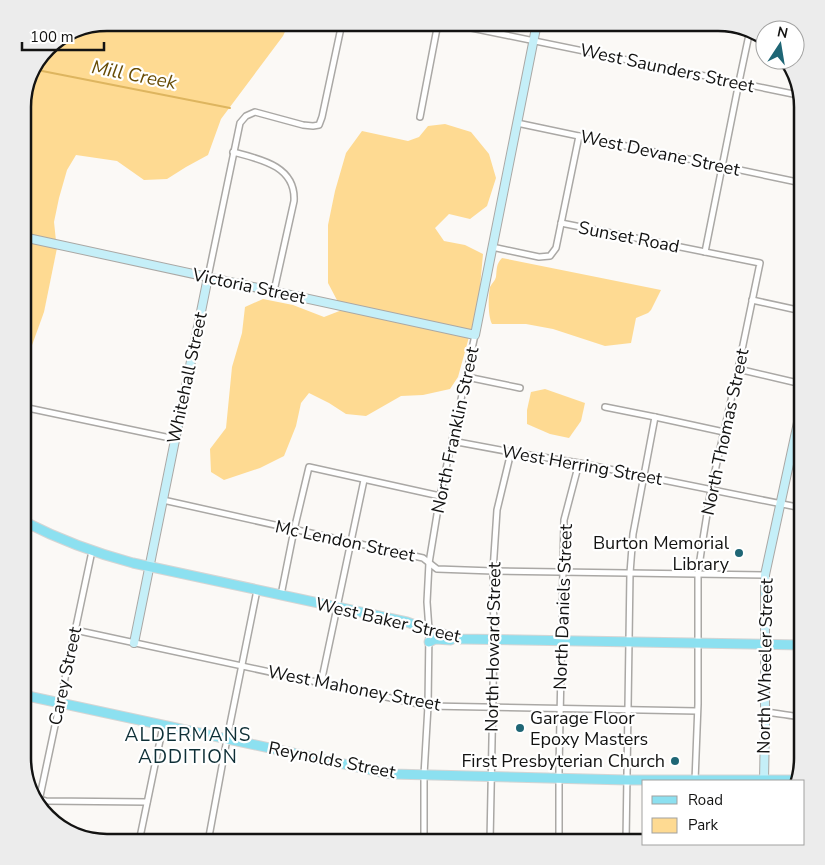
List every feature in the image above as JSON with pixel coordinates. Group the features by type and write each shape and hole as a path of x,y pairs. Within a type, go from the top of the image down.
{"main road":[{"name":"West Baker Street","path":"31,525 55,537 92,551 150,567 407,622 461,639 794,645"},
{"path":"429,642 435,639 461,639"},
{"name":"Reynolds Street","path":"31,697 380,772 402,775 642,780"},
{"name":"Reynolds Street","path":"764,780 790,780"}],"street":[{"name":"Whitehall Street","path":"134,642 240,123 246,116 255,112 303,124 318,125 322,118 340,31"},
{"path":"420,117 436,31"},
{"name":"West Saunders Street","path":"487,31 792,94"},
{"name":"North Franklin Street","path":"424,834 424,775 428,706 429,630 427,602 429,563 440,496 475,335 535,31"},
{"path":"705,252 748,38"},
{"name":"West Devane Street","path":"517,124 794,180"},
{"path":"561,223 579,136"},
{"path":"233,152 272,164 286,175 292,184 294,200 274,291"},
{"name":"Sunset Road","path":"492,247 539,257 550,256 556,248 561,223 760,263"},
{"name":"Victoria Street","path":"31,239 475,335"},
{"name":"North Thomas Street","path":"695,780 698,573 711,489 760,263"},
{"path":"752,300 794,310"},
{"path":"738,369 794,382"},
{"path":"466,377 520,388"},
{"path":"605,407 724,432"},
{"path":"31,409 175,439"},
{"path":"626,834 630,573 633,534 655,417"},
{"name":"West Herring Street","path":"452,441 644,475 794,506"},
{"name":"North Wheeler Street","path":"764,780 765,575 794,442"},
{"name":"North Howard Street","path":"490,834 494,640 493,571 497,510 511,452"},
{"name":"North Daniels Street","path":"560,834 559,778 564,520 579,463"},
{"path":"281,595 308,467 440,496"},
{"path":"321,683 364,480"},
{"name":"Mc Lendon Street","path":"163,500 424,558 437,569 765,575"},
{"name":"Carey Street","path":"41,794 92,551"},
{"path":"209,834 258,590"},
{"name":"West Mahoney Street","path":"75,630 428,706 697,711"},
{"path":"765,712 794,716"},
{"path":"141,834 163,726"},
{"path":"38,789 42,790"},
{"path":"45,801 147,802"}],"green space":[{"path":"108,31 285,31 221,119 208,155 167,179 144,180 117,161 76,155 67,170 59,198 54,222 56,241 31,236 31,103 39,74 57,50 69,41 83,35"},
{"path":"445,124 471,132 489,154 496,178 487,206 470,219 449,214 435,228 444,241 465,245 483,254 479,298 471,331 338,302 328,283 328,225 335,191 346,153 362,131 408,141 419,137 428,126"},
{"path":"31,243 57,248 44,312 31,348"},
{"path":"502,258 661,290 651,310 636,318 631,343 605,346 553,329 526,324 492,324 489,312 489,291 495,280 498,265"},
{"path":"263,299 293,305 324,317 342,310 469,337 458,377 450,389 423,395 401,396 366,416 346,414 309,393 301,403 296,426 284,456 260,468 224,480 211,472 210,449 226,428 232,367 242,333 245,307"},
{"path":"545,389 585,403 581,421 569,438 550,434 527,424 527,410 531,392"}],"waterway":[{"name":"Mill Creek","path":"41,71 230,108"}],"place":[{"name":"Burton Memorial Library","path":"739,553"},
{"name":"Garage Floor Epoxy Masters","path":"520,728"},
{"name":"First Presbyterian Church","path":"675,761"}],"district":[{"name":"ALDERMANS ADDITION","path":"188,746"}]}
